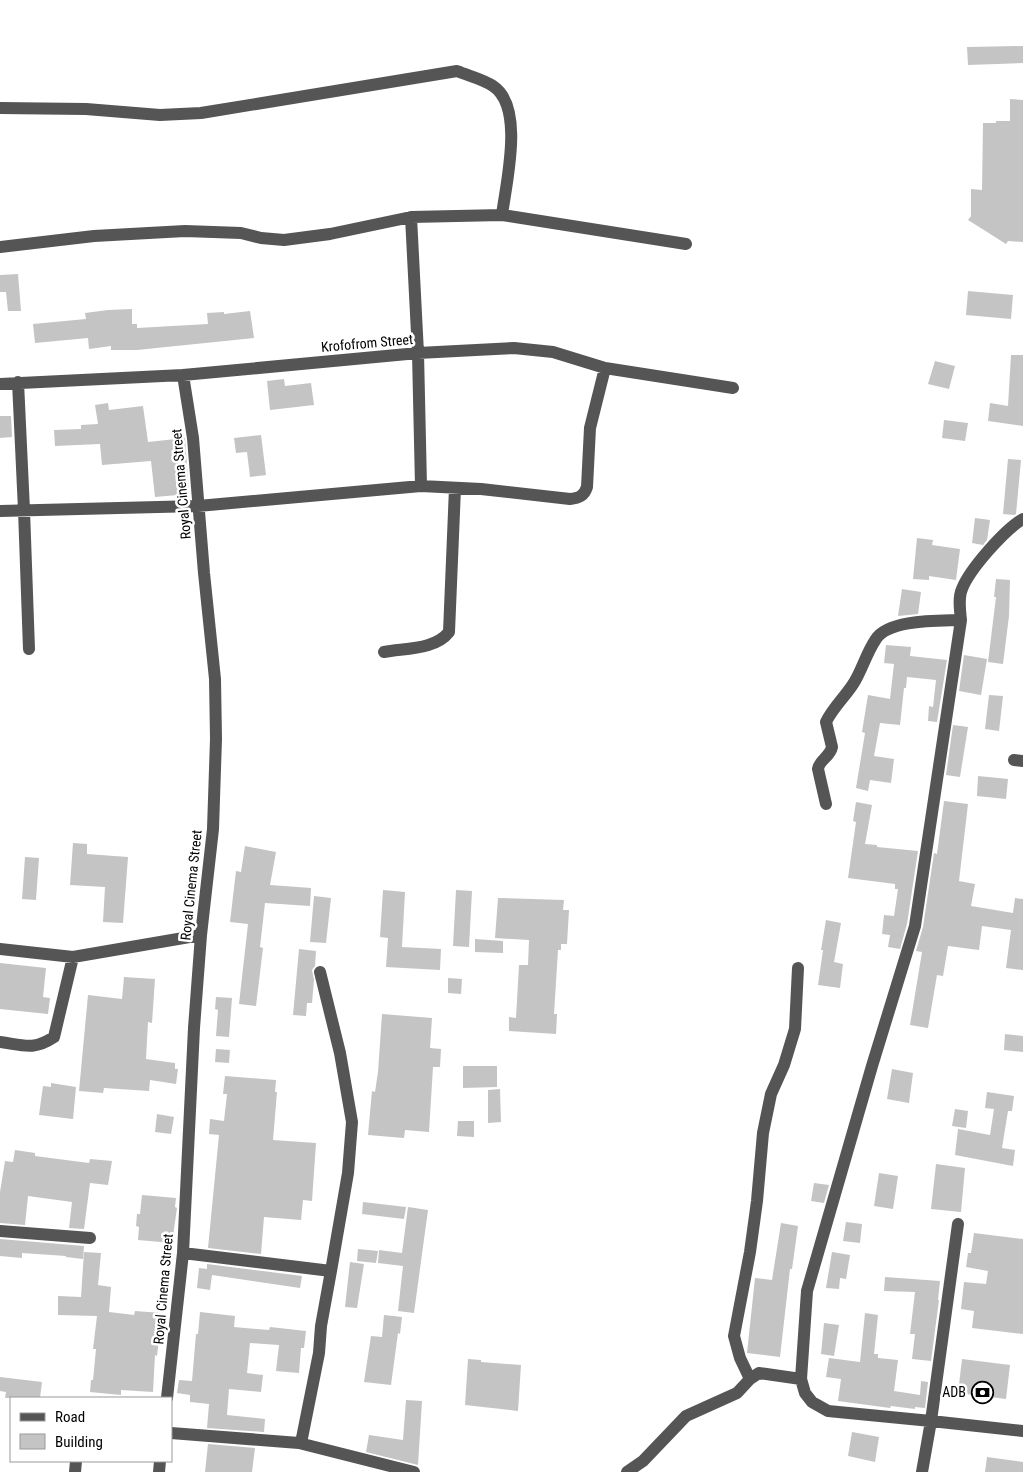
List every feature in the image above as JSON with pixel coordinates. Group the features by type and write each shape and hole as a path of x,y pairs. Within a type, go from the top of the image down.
{"street":[{"path":"0,108 86,109 160,115 201,113 457,71 494,86 506,100 511,119 512,135 502,215"},
{"path":"0,247 94,236 185,231 241,232 261,238 284,240 330,234 411,217 502,215 686,244"},
{"path":"411,217 418,353 421,486"},
{"name":"Krofofrom Street","path":"0,384 183,375 418,353 514,348 554,352 605,368 733,388"},
{"path":"0,511 198,506 421,486 489,490 570,499 579,498 587,487 590,428 605,368"},
{"name":"Royal Cinema Street","path":"166,1397 182,1253 194,1028 212,829 216,739 215,679 193,438 183,375"},
{"path":"18,382 28,649"},
{"path":"384,652 434,644 444,638 449,632 455,488"},
{"path":"1023,519 993,544 967,578 962,589 960,620 915,926 872,1066 807,1291 801,1379 805,1393 812,1402 828,1411 1023,1432"},
{"path":"826,804 818,765 831,752 832,748 826,722 850,688 876,637 886,629 899,624 960,620"},
{"path":"0,949 73,957 201,936"},
{"path":"0,1042 33,1047 44,1044 54,1036 73,957"},
{"path":"750,1379 740,1358 734,1336 757,1201 763,1133 771,1094 784,1065 795,1029 798,968"},
{"path":"299,1443 302,1438 315,1372 321,1326 348,1173 352,1122 338,1045 320,972"},
{"path":"922,1472 931,1421 958,1224"},
{"path":"0,1231 90,1238"},
{"path":"182,1253 331,1271"},
{"path":"627,1472 643,1460 686,1416 737,1393 750,1379 759,1373 801,1379"},
{"path":"172,1433 299,1443 414,1472"}],"building":[{"path":"1023,46 1023,63 968,65 967,47"},
{"path":"1010,99 1023,100 1023,242 1008,241 1006,244 968,220 971,216 971,189 982,190 983,123 1010,121"},
{"path":"18,274 21,311 8,311 6,292 0,292 0,275"},
{"path":"968,291 1013,295 1011,319 966,315"},
{"path":"132,309 132,324 137,324 137,328 208,324 207,313 224,312 224,314 250,311 254,338 137,350 111,350 111,346 89,349 88,338 35,343 33,324 86,319 85,313"},
{"path":"1011,355 1023,355 1023,426 988,421 990,403 1008,406"},
{"path":"935,361 955,366 949,389 928,384"},
{"path":"284,379 285,386 311,383 314,405 270,410 267,381"},
{"path":"108,403 109,410 143,406 148,442 185,438 189,494 155,497 151,461 102,465 100,444 55,446 54,430 81,429 81,425 98,424 95,405"},
{"path":"0,416 11,416 12,437 0,438"},
{"path":"944,420 968,423 965,441 942,438"},
{"path":"261,435 266,475 250,477 247,452 236,453 234,438"},
{"path":"1008,459 1021,460 1016,514 1014,515 1003,514"},
{"path":"975,518 990,520 987,540 983,545 972,543"},
{"path":"917,538 933,540 932,545 960,549 956,580 929,576 929,580 913,579"},
{"path":"996,579 1010,580 1009,616 1003,664 988,662 996,597 994,597"},
{"path":"902,589 921,592 918,614 898,616"},
{"path":"886,645 911,647 910,656 947,660 937,722 928,721 929,706 933,707 936,680 907,677 900,725 880,723 874,756 894,759 891,783 870,780 868,791 856,788 865,733 862,732 868,695 890,699 894,664 884,663"},
{"path":"964,655 987,659 981,695 959,691"},
{"path":"989,695 1003,696 999,731 985,729"},
{"path":"953,725 968,727 960,777 946,775"},
{"path":"978,776 1008,779 1006,799 977,796"},
{"path":"944,801 968,804 959,881 975,884 971,906 1013,913 1015,898 1023,899 1023,970 1006,968 1011,930 982,926 979,950 948,946 943,976 937,975 928,1028 910,1025 922,952 916,951 923,927 934,853 937,854"},
{"path":"856,802 872,805 865,844 918,851 907,924 900,949 888,947 890,935 882,934 884,915 894,916 898,889 895,889 895,884 848,878 856,822 853,821"},
{"path":"73,843 87,844 87,854 128,857 123,923 103,922 105,887 70,885"},
{"path":"245,846 276,852 270,885 311,888 310,906 265,903 260,947 263,948 256,1006 239,1004 248,924 230,922 236,871 241,872"},
{"path":"25,857 39,858 36,900 22,899"},
{"path":"383,890 405,892 402,947 441,949 440,970 386,967 388,938 380,937"},
{"path":"456,890 472,891 469,947 453,946"},
{"path":"314,896 331,898 326,943 310,942"},
{"path":"498,898 564,900 563,910 569,910 567,944 561,944 561,950 558,950 554,1014 557,1014 556,1034 509,1031 509,1017 516,1018 519,965 528,965 529,940 495,938"},
{"path":"826,920 841,923 834,962 843,964 840,988 818,985"},
{"path":"475,939 503,941 503,953 475,952"},
{"path":"299,949 316,951 315,966 312,970 314,980 312,1003 307,1003 306,1016 293,1015"},
{"path":"0,963 46,968 43,997 50,998 48,1014 0,1009"},
{"path":"124,977 155,979 152,1023 148,1022 146,1059 175,1063 175,1069 178,1069 176,1084 150,1080 149,1091 104,1088 103,1093 79,1091 88,995 122,999"},
{"path":"448,978 462,979 461,994 448,993"},
{"path":"216,997 232,998 229,1037 216,1036 218,1010 215,1009"},
{"path":"382,1014 432,1018 430,1048 441,1049 440,1067 433,1067 429,1132 405,1130 404,1138 368,1135 372,1091 375,1092 378,1072"},
{"path":"1005,1034 1023,1036 1023,1052 1004,1050"},
{"path":"216,1049 230,1050 229,1063 215,1062"},
{"path":"463,1066 497,1066 497,1087 463,1088"},
{"path":"892,1069 913,1073 909,1103 887,1099"},
{"path":"225,1076 276,1080 275,1092 277,1092 273,1140 316,1143 312,1201 303,1200 301,1220 264,1217 261,1254 208,1248 219,1135 209,1134 210,1119 224,1121 227,1094 223,1094"},
{"path":"51,1083 76,1087 73,1119 39,1115 43,1086 51,1087"},
{"path":"500,1089 501,1122 488,1123 488,1090"},
{"path":"987,1092 1014,1096 1012,1111 1008,1111 1002,1148 1015,1150 1013,1166 955,1155 958,1129 990,1135 994,1109 985,1108"},
{"path":"955,1109 968,1111 966,1128 952,1126"},
{"path":"157,1114 174,1117 171,1134 155,1132"},
{"path":"458,1121 474,1121 474,1137 457,1136"},
{"path":"15,1150 35,1153 35,1156 89,1163 90,1159 112,1161 108,1185 90,1183 84,1229 69,1228 72,1202 28,1196 25,1225 0,1223 0,1192 5,1161 13,1162"},
{"path":"936,1164 965,1168 961,1212 931,1209"},
{"path":"879,1173 898,1176 893,1209 874,1206"},
{"path":"814,1183 829,1185 824,1203 811,1201"},
{"path":"142,1195 176,1198 175,1207 177,1208 172,1243 138,1240 137,1214 140,1214"},
{"path":"363,1202 406,1207 404,1219 362,1214"},
{"path":"408,1207 428,1210 414,1313 398,1311 403,1266 378,1263 379,1250 402,1253"},
{"path":"846,1222 862,1224 860,1243 843,1241"},
{"path":"781,1223 798,1226 792,1269 790,1269 780,1357 747,1353 755,1278 772,1280"},
{"path":"974,1233 1023,1239 1023,1334 972,1328 974,1311 961,1309 964,1282 986,1284 988,1271 966,1267 968,1253 971,1253"},
{"path":"0,1239 84,1246 83,1259 22,1253 22,1258 0,1256"},
{"path":"358,1249 378,1251 376,1263 357,1261"},
{"path":"84,1252 101,1253 98,1285 111,1287 109,1312 134,1315 135,1311 162,1313 157,1356 155,1355 153,1392 121,1390 121,1395 90,1392 96,1349 93,1349 97,1316 58,1315 58,1296 81,1297"},
{"path":"832,1252 850,1255 846,1279 840,1278 839,1289 826,1288"},
{"path":"350,1262 364,1264 357,1308 345,1307"},
{"path":"207,1264 302,1276 300,1288 212,1275 210,1290 197,1288 199,1268 207,1269"},
{"path":"885,1277 940,1281 931,1361 912,1359 915,1334 910,1334 915,1292 884,1291"},
{"path":"200,1312 235,1316 234,1327 269,1330 270,1327 306,1331 304,1348 301,1348 299,1373 276,1371 279,1345 250,1343 247,1373 263,1375 261,1392 229,1389 227,1415 265,1419 264,1432 207,1428 209,1404 190,1402 190,1395 177,1393 179,1380 192,1381"},
{"path":"865,1313 878,1315 874,1354 878,1354 878,1358 898,1360 894,1391 920,1395 921,1381 928,1382 925,1408 915,1407 915,1409 891,1406 890,1408 838,1401 841,1379 826,1377 829,1358 860,1362"},
{"path":"384,1315 402,1317 391,1385 364,1382 371,1336 382,1337"},
{"path":"824,1323 839,1325 834,1356 821,1354"},
{"path":"468,1359 481,1360 481,1362 521,1365 518,1411 465,1405"},
{"path":"962,1359 1010,1365 1006,1399 958,1393"},
{"path":"0,1377 42,1382 40,1397 5,1398 6,1392 0,1391"},
{"path":"406,1400 422,1401 418,1465 366,1452 369,1435 403,1440"},
{"path":"852,1432 879,1437 875,1462 848,1456"},
{"path":"208,1444 255,1448 252,1472 205,1472"},
{"path":"987,1457 1023,1462 1023,1472 985,1472"}],"place":[{"name":"ADB","path":"982,1392"}]}
